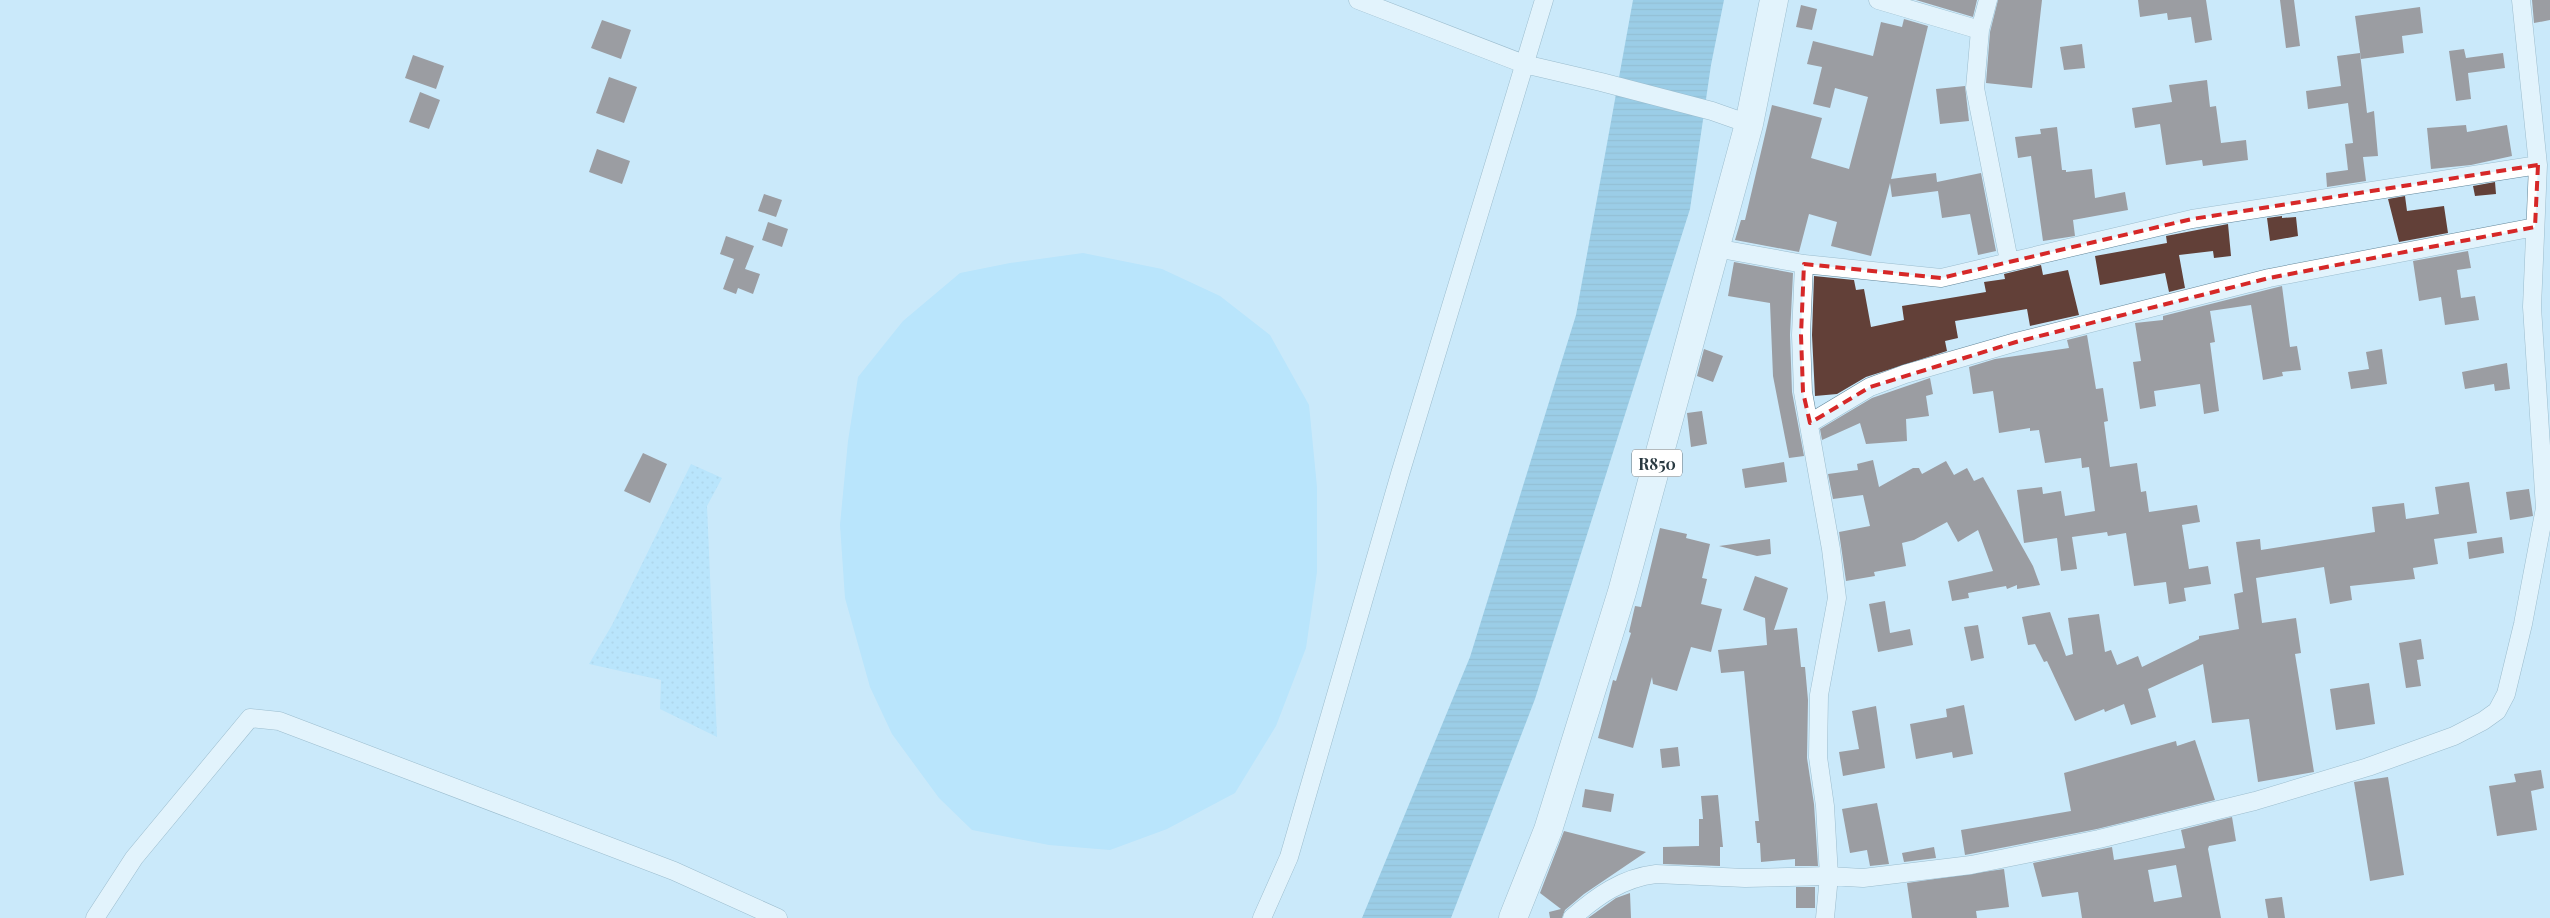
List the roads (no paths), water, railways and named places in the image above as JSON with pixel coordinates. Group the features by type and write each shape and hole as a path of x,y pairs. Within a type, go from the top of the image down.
{"main road":[{"name":"R850","path":"1513,918 1548,830 1591,698 1634,549 1749,124 1774,0"}],"street":[{"path":"1358,0 1524,64 1712,111 1749,124"},
{"path":"1262,918 1289,857 1400,474 1544,0"},
{"path":"1878,0 1980,30"},
{"path":"1988,0 1980,30 1975,88 2008,261"},
{"path":"1572,918 1612,888 1643,876 1656,874 1745,878 1829,876 1863,878 1971,865 2090,840 2255,801 2368,767 2454,736 2497,711 2506,694 2543,550 2544,508 2532,307 2538,165 2544,145 2521,0"},
{"path":"1715,248 1804,264 1941,278 2192,219 2538,165"},
{"path":"1810,423 1870,387 1904,374 2016,342 2269,278 2536,227"},
{"path":"1804,264 1801,345 1804,392 1837,598 1820,695 1818,757 1825,806 1829,876 1825,918"},
{"path":"95,918 134,858 250,718 288,725 674,871 778,918"}]}
